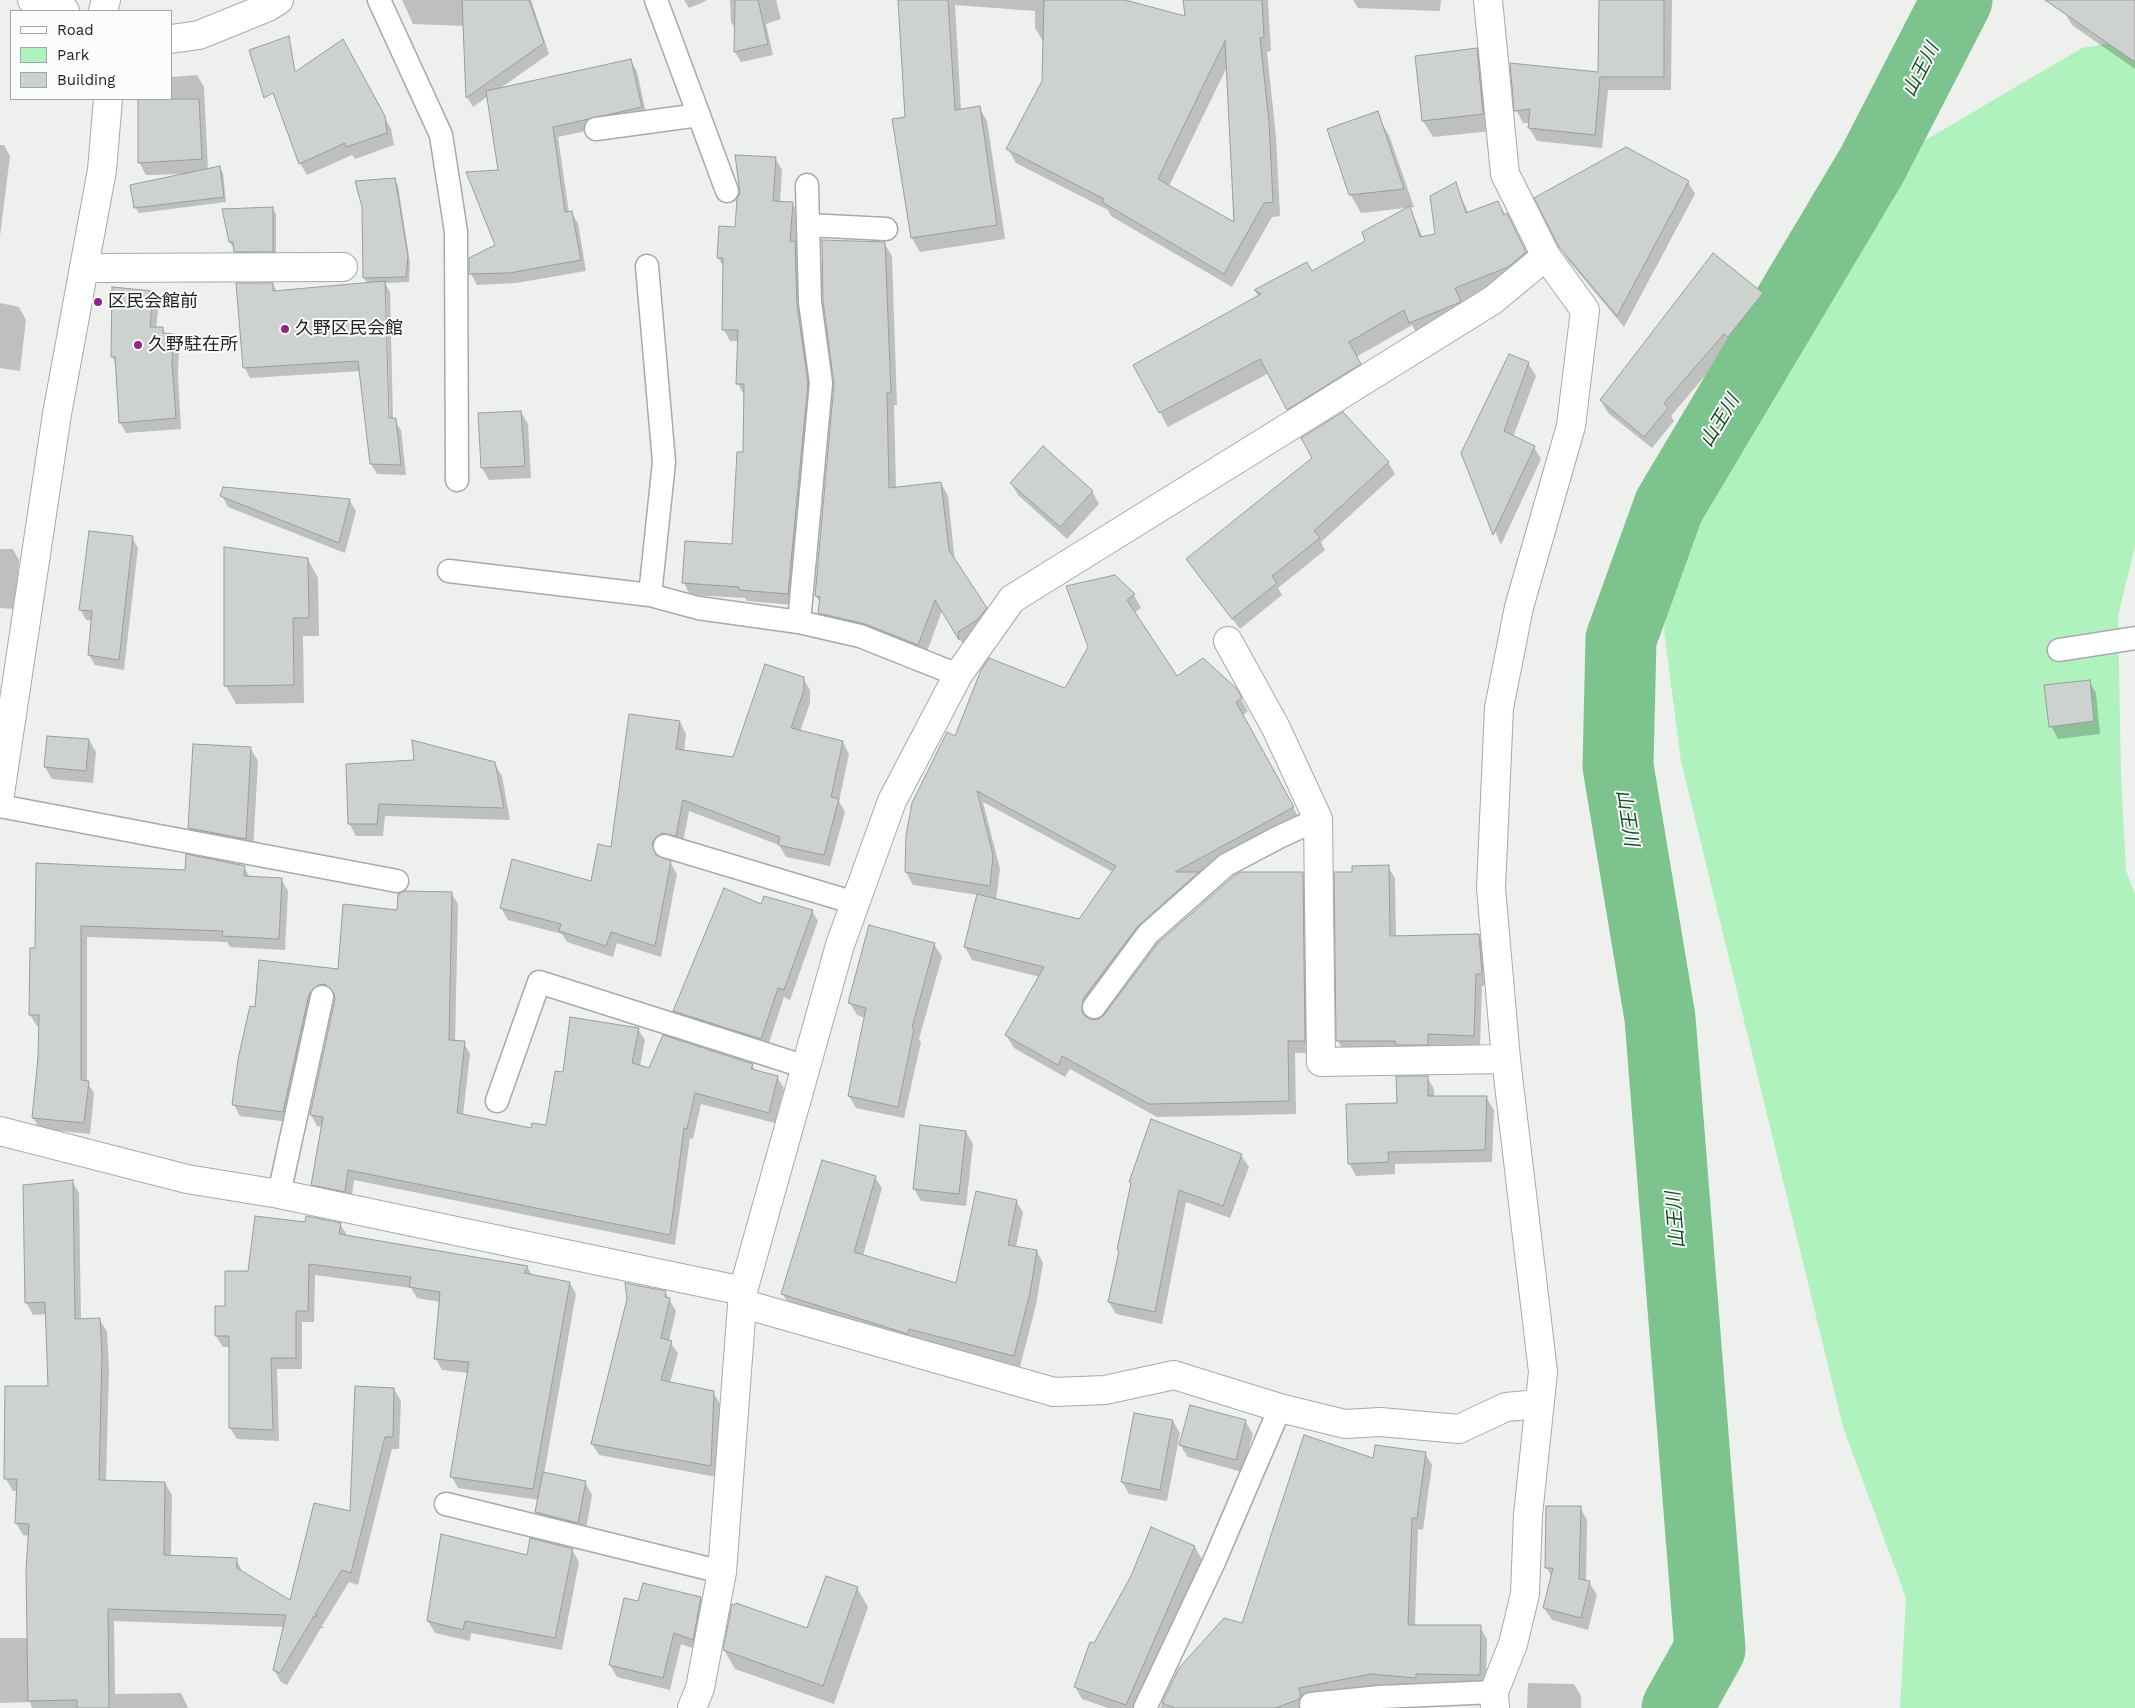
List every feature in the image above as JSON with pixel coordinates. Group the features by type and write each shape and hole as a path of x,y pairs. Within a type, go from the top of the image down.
{"street":[{"path":"32,0 62,10"},
{"path":"172,39 199,35 268,7 279,0"},
{"path":"1488,0 1505,174 1546,256 1585,310 1571,426 1519,607 1499,708 1491,888 1506,1059 1543,1372 1528,1516 1526,1594 1513,1644 1495,1700"},
{"path":"0,794 57,414 102,170 108,100"},
{"path":"692,1708 700,1688 722,1572 743,1297 840,945 892,801 958,675 1012,599 1493,300 1546,256"},
{"path":"84,268 343,267"},
{"path":"1228,640 1276,728 1318,819 1321,1062 1506,1059"},
{"path":"0,1130 187,1179 279,1194 743,1297 1054,1392 1105,1390 1174,1375 1280,1408 1345,1424 1380,1422 1459,1429 1506,1407 1539,1404"}],"lane":[{"path":"379,0 441,135 456,232 457,480"},
{"path":"656,0 727,191"},
{"path":"596,129 699,115"},
{"path":"798,622 821,383 810,302 807,184"},
{"path":"808,225 886,229"},
{"path":"647,266 664,462 650,595"},
{"path":"449,571 650,595 698,608 798,622 860,636 958,675"},
{"path":"2059,650 2135,638"},
{"path":"0,806 397,881"},
{"path":"1094,1007 1148,934 1226,865 1279,836 1318,819"},
{"path":"665,846 855,903"},
{"path":"497,1101 539,982 806,1067"},
{"path":"279,1194 322,997"},
{"path":"1145,1708 1214,1562 1280,1408"},
{"path":"446,1504 722,1572"},
{"path":"1311,1704 1380,1697 1495,1700"}],"green space":[{"path":"2135,39 2135,546 2118,616 2121,776 2126,871 2135,894 2135,1708 1900,1708 1906,1598 1843,1427 1681,761 1664,631 1677,497 1757,310 1922,142 2082,48"}],"building":[{"path":"462,0 529,0 544,43 466,98"},
{"path":"735,0 758,0 768,44 734,52"},
{"path":"898,0 948,0 955,110 980,106 997,225 911,238 892,119 905,117"},
{"path":"1044,0 1125,0 1185,16 1183,0 1262,0 1264,37 1260,38 1269,122 1273,202 1264,203 1224,274 1102,202 1104,199 1006,149 1042,81","holes":["1225,41 1234,222 1158,179"]},
{"path":"1599,0 1664,0 1664,77 1600,77 1595,135 1528,128 1530,109 1514,111 1510,63 1598,72"},
{"path":"2045,0 2135,0 2135,62"},
{"path":"289,36 295,72 343,39 385,116 387,133 346,147 345,143 299,164 273,93 264,98 249,50"},
{"path":"1477,48 1483,114 1422,121 1415,56"},
{"path":"631,59 642,107 553,127 565,212 572,211 581,260 509,273 469,274 469,258 495,245 466,172 498,170 486,91"},
{"path":"199,99 202,159 138,163 138,100"},
{"path":"1378,111 1404,189 1349,195 1327,129"},
{"path":"1626,147 1689,181 1617,316 1559,247 1534,198"},
{"path":"735,155 776,157 773,201 793,202 790,242 795,241 797,304 808,383 788,594 739,590 739,587 682,583 685,541 732,544 737,452 743,452 744,384 736,384 738,330 722,330 723,258 717,258 719,226 735,227 737,199 740,193"},
{"path":"220,166 224,197 134,208 130,185"},
{"path":"395,178 408,256 406,277 363,278 362,207 355,181"},
{"path":"1456,182 1466,213 1498,201 1504,215 1507,213 1526,252 1508,267 1455,288 1461,302 1409,323 1404,310 1349,342 1361,364 1287,410 1260,359 1159,413 1133,365 1261,294 1254,290 1307,262 1312,271 1365,241 1362,232 1410,206 1420,237 1435,234 1430,196"},
{"path":"273,207 273,252 234,252 233,242 229,242 222,209"},
{"path":"822,240 885,242 891,393 887,393 889,488 941,482 949,550 987,608 977,620 958,632 959,640 935,600 918,645 865,624 818,613 820,597 815,596 834,384 823,301"},
{"path":"1713,253 1763,293 1728,337 1724,334 1664,403 1668,408 1644,437 1600,400"},
{"path":"385,281 389,418 396,418 401,465 370,464 358,361 243,368 236,283 273,283 273,291"},
{"path":"112,287 153,291 150,327 163,327 163,333 173,334 172,363 176,418 119,423 115,357 111,357"},
{"path":"1509,354 1529,362 1504,431 1535,446 1493,535 1461,453"},
{"path":"521,411 525,466 481,468 478,413"},
{"path":"1343,412 1389,462 1314,531 1320,538 1272,576 1277,583 1232,619 1186,559 1312,458 1301,438"},
{"path":"1043,446 1093,491 1060,527 1010,483"},
{"path":"223,487 350,499 339,543 220,496"},
{"path":"89,531 133,536 119,660 88,655 92,611 79,610"},
{"path":"224,547 308,558 309,618 293,618 294,685 224,686"},
{"path":"1115,575 1135,594 1127,600 1177,676 1203,658 1237,689 1242,698 1236,702 1294,807 1175,872 1199,872 1138,926 1083,999 1082,1012 1092,1020 1099,1019 1104,1015 1158,943 1234,876 1241,872 1303,872 1305,1041 1288,1041 1289,1101 1149,1104 1062,1056 1058,1065 1005,1035 1044,967 964,947 977,894 1079,919 1116,866 977,791 993,855 990,886 905,872 906,835 912,803 947,732 955,736 981,670 989,658 1065,688 1088,647 1066,586"},
{"path":"765,664 804,677 804,690 791,728 843,741 831,797 839,799 824,855 778,845 780,837 683,800 676,836 662,833 652,843 656,855 671,861 655,946 611,932 606,946 559,931 561,924 500,908 512,859 591,881 598,844 611,847 629,714 680,721 676,749 733,757"},
{"path":"2090,680 2094,721 2049,727 2044,685"},
{"path":"47,736 89,739 86,771 44,767"},
{"path":"412,740 495,762 504,808 379,804 377,824 348,824 346,764 414,760"},
{"path":"193,744 251,747 246,839 188,828"},
{"path":"186,854 245,866 244,876 282,878 279,939 222,936 223,931 81,926 81,1080 89,1081 84,1123 32,1118 38,1058 39,1015 29,1015 30,948 35,948 36,863 185,870"},
{"path":"1389,865 1390,936 1479,934 1482,974 1476,974 1474,1036 1428,1034 1428,1045 1396,1045 1395,1041 1336,1041 1334,872 1352,872 1352,866"},
{"path":"724,888 761,904 764,896 813,910 784,990 778,988 761,1039 673,1011"},
{"path":"405,891 452,892 449,1040 465,1041 457,1113 531,1128 532,1123 546,1125 555,1071 563,1072 570,1017 639,1028 632,1063 649,1068 663,1035 753,1064 751,1069 778,1076 769,1113 695,1093 687,1129 684,1128 670,1235 348,1170 345,1192 311,1185 323,1117 310,1115 335,999 334,993 325,984 318,985 309,994 283,1112 232,1105 238,1059 250,1006 255,1007 259,960 338,969 343,904 397,910 398,894"},
{"path":"869,925 935,943 912,1028 914,1029 898,1107 848,1096 866,1008 848,1003"},
{"path":"1396,1076 1428,1076 1428,1096 1487,1096 1485,1150 1388,1152 1389,1162 1348,1164 1346,1104 1397,1103"},
{"path":"1151,1119 1242,1154 1223,1206 1179,1190 1155,1312 1108,1302 1131,1183 1129,1182"},
{"path":"920,1125 966,1131 959,1194 913,1189"},
{"path":"822,1160 876,1176 854,1252 956,1283 976,1191 1017,1200 1008,1245 1037,1250 1030,1293 1014,1356 909,1329 908,1334 781,1294"},
{"path":"73,1180 75,1319 100,1318 102,1355 99,1480 165,1482 164,1555 237,1558 237,1568 290,1600 314,1503 350,1511 355,1386 394,1388 393,1437 385,1437 351,1573 342,1570 315,1614 318,1616 314,1616 280,1673 273,1670 286,1615 108,1609 109,1708 77,1708 77,1700 28,1701 26,1570 29,1524 15,1523 17,1479 4,1479 5,1386 48,1386 45,1302 25,1303 23,1185"},
{"path":"255,1216 305,1222 306,1216 341,1223 339,1234 528,1266 524,1273 570,1282 533,1489 450,1477 469,1362 434,1359 440,1292 409,1287 411,1277 309,1264 308,1311 296,1311 296,1358 271,1358 273,1430 229,1428 229,1336 215,1336 215,1306 225,1306 225,1271 248,1271"},
{"path":"625,1283 666,1291 665,1297 670,1298 661,1338 672,1341 661,1380 714,1391 711,1466 591,1444 627,1299"},
{"path":"1190,1405 1246,1420 1236,1460 1179,1445"},
{"path":"1134,1413 1173,1420 1160,1490 1121,1482"},
{"path":"1304,1435 1373,1458 1375,1445 1426,1452 1417,1518 1412,1518 1408,1625 1481,1625 1480,1675 1416,1674 1416,1678 1371,1674 1299,1688 1301,1696 1299,1699 1276,1708 1175,1708 1162,1703 1179,1668 1224,1618 1242,1623"},
{"path":"543,1472 586,1481 578,1523 535,1512"},
{"path":"1546,1506 1581,1506 1579,1579 1590,1581 1581,1618 1543,1608 1553,1568 1545,1568"},
{"path":"1151,1527 1195,1546 1126,1705 1074,1687 1090,1642 1094,1643 1131,1576"},
{"path":"441,1534 527,1555 530,1538 573,1549 555,1638 465,1621 463,1630 427,1621"},
{"path":"826,1576 858,1587 823,1686 723,1650 732,1604 735,1605 736,1603 807,1628"},
{"path":"643,1583 701,1597 693,1640 674,1633 663,1678 609,1665 624,1598 638,1601"}],"waterway":[{"name":"山王川","path":"1677,1708 1710,1649 1660,1018 1618,766 1621,639 1669,506 1872,165 1957,0"}],"place":[{"name":"区民会館前","path":"98,302"},
{"name":"久野区民会館","path":"285,329"},
{"name":"久野駐在所","path":"138,345"}]}
